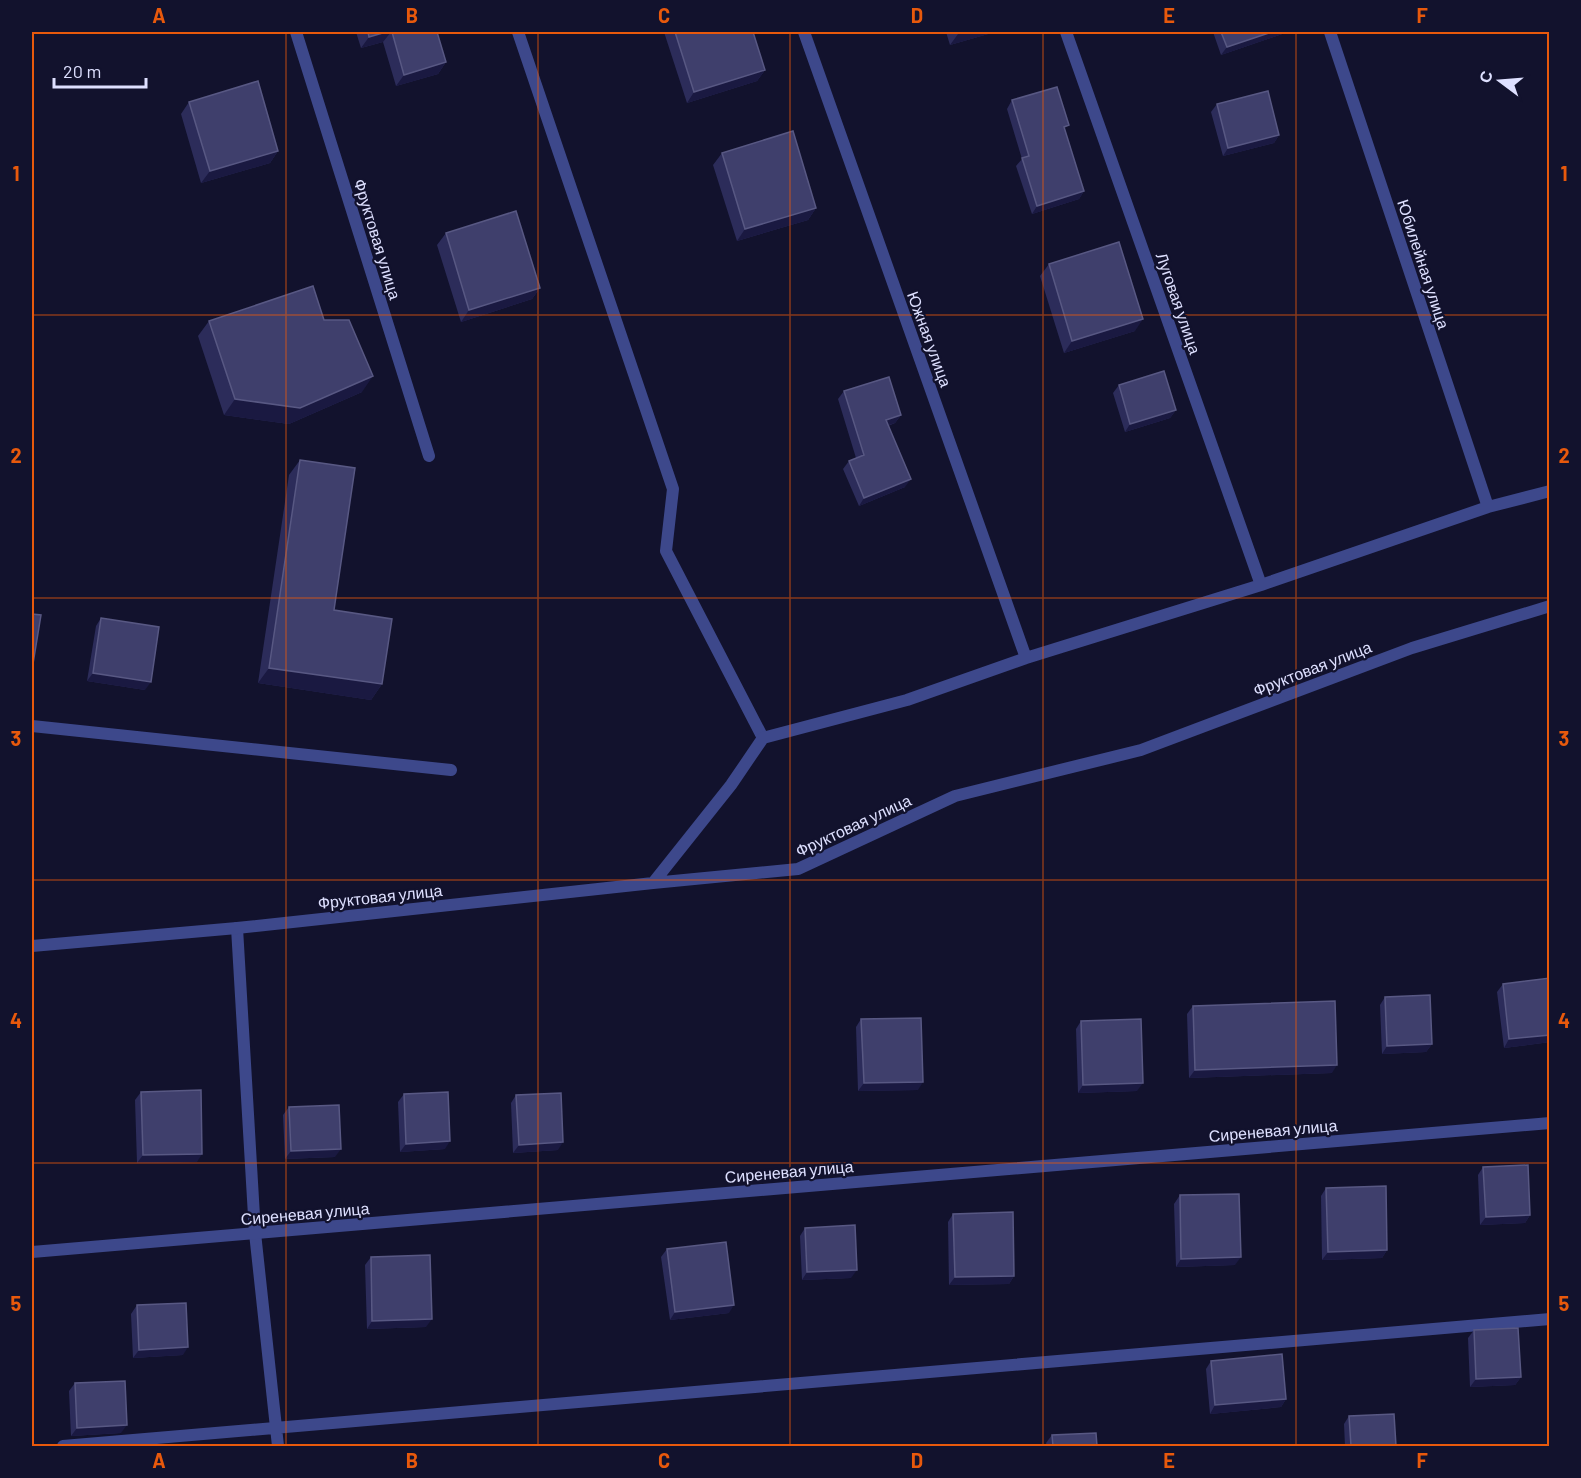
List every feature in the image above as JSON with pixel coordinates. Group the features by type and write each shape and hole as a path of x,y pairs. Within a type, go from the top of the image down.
{"street":[{"name":"Фруктовая улица","path":"296,32 429,456"},
{"path":"518,32 673,489 666,551 763,738"},
{"name":"Южная улица","path":"804,32 1026,658"},
{"name":"Луговая улица","path":"1066,32 1261,585"},
{"name":"Юбилейная улица","path":"1330,32 1488,507"},
{"path":"653,883 731,785 763,738 907,700 1026,658 1261,585 1488,507 1550,491"},
{"name":"Фруктовая улица","path":"32,946 237,928 798,869 955,796 1141,750 1412,648 1550,606"},
{"path":"32,726 451,770"},
{"path":"237,928 255,1233 278,1446"},
{"name":"Сиреневая улица","path":"32,1252 1550,1123"},
{"path":"63,1446 1550,1319"}],"building":[{"path":"368,32 386,32 369,37"},
{"path":"392,32 437,32 446,62 404,75"},
{"path":"675,32 753,32 765,70 694,92"},
{"path":"1221,32 1272,32 1227,47"},
{"path":"258,81 278,151 210,171 189,102"},
{"path":"1057,87 1069,125 1064,127 1084,191 1037,206 1022,158 1029,156 1012,100"},
{"path":"1268,91 1279,135 1228,148 1217,104"},
{"path":"793,131 816,208 745,229 722,153"},
{"path":"516,211 540,288 469,310 446,233"},
{"path":"1119,242 1143,319 1072,341 1049,264"},
{"path":"313,286 324,320 349,320 373,376 300,408 235,399 209,321"},
{"path":"1164,371 1176,410 1130,424 1119,385"},
{"path":"889,377 901,415 886,420 911,479 864,498 849,461 864,455 844,391"},
{"path":"300,460 355,468 334,610 392,619 382,684 269,668"},
{"path":"32,614 41,615 32,670"},
{"path":"101,618 159,627 151,682 93,673"},
{"path":"1550,978 1550,1035 1509,1039 1503,984"},
{"path":"1430,995 1432,1044 1387,1046 1385,997"},
{"path":"1335,1001 1337,1065 1195,1070 1193,1006"},
{"path":"921,1018 923,1082 864,1083 861,1019"},
{"path":"1141,1019 1143,1083 1083,1085 1081,1021"},
{"path":"201,1090 202,1154 143,1155 141,1092"},
{"path":"448,1092 450,1141 406,1144 404,1094"},
{"path":"561,1093 563,1142 519,1145 516,1095"},
{"path":"339,1105 341,1149 291,1151 289,1107"},
{"path":"1528,1165 1530,1215 1486,1217 1483,1167"},
{"path":"1386,1186 1387,1250 1328,1252 1326,1188"},
{"path":"1239,1194 1241,1257 1181,1259 1180,1195"},
{"path":"1013,1212 1014,1276 955,1277 953,1214"},
{"path":"855,1225 857,1270 807,1272 805,1228"},
{"path":"726,1242 734,1305 675,1312 667,1249"},
{"path":"430,1255 432,1319 372,1321 371,1257"},
{"path":"186,1303 188,1347 139,1350 137,1305"},
{"path":"1518,1328 1521,1377 1476,1379 1474,1330"},
{"path":"1282,1354 1286,1399 1215,1405 1211,1361"},
{"path":"125,1381 127,1425 77,1428 75,1383"},
{"path":"1394,1414 1396,1446 1351,1446 1349,1416"},
{"path":"1096,1433 1097,1446 1053,1446 1052,1435"}]}
